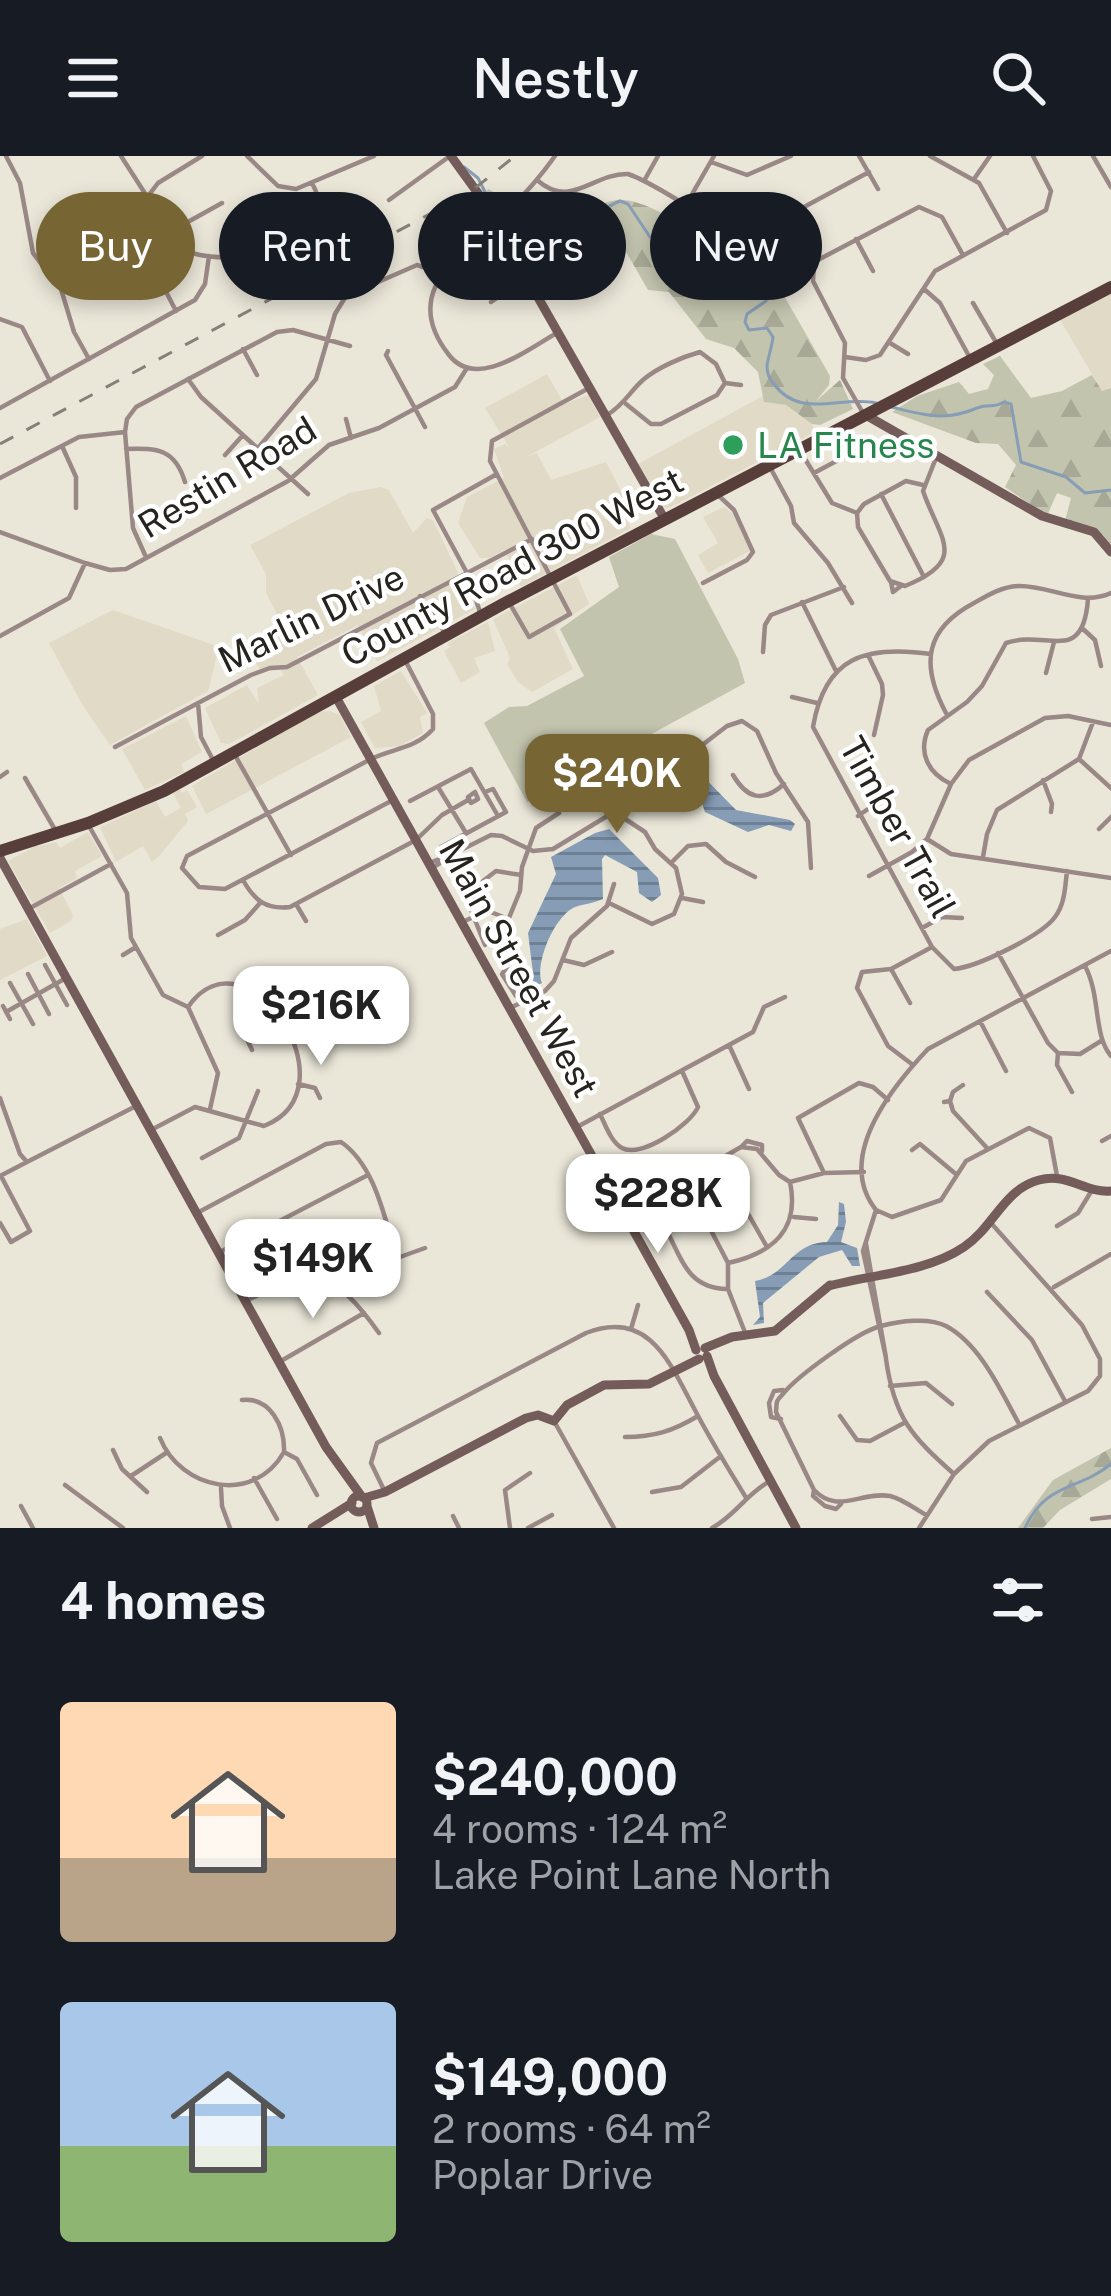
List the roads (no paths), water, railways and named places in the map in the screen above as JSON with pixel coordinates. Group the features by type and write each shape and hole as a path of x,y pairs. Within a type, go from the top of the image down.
{"main road":[{"path":"451,156 475,192"},
{"name":"County Road 300 West","path":"0,854 164,791 446,634 769,464 860,410 897,396 1111,287"},
{"path":"538,300 664,518"},
{"path":"860,410 1042,516 1094,532 1111,552"},
{"name":"Main Street West","path":"336,697 430,866 467,920 510,1008 796,1528"},
{"path":"0,854 61,981 138,1106 371,1528"},
{"path":"317,1528 526,1418 538,1415 554,1421 569,1404 604,1385 649,1384 702,1353 775,1331 845,1276 937,1262 978,1238 1017,1190 1057,1176 1092,1190 1111,1191"}],"street":[{"path":"121,156 144,192"},
{"path":"150,192 202,156"},
{"path":"249,157 278,186 296,189 357,159 374,156"},
{"path":"394,196 451,156"},
{"path":"526,192 555,156"},
{"path":"644,181 658,156"},
{"path":"694,192 713,159 747,176 791,156"},
{"path":"859,156 878,189"},
{"path":"931,156 974,179 1007,233"},
{"path":"974,179 990,156"},
{"path":"845,357 872,359 890,343 935,271 1050,205 1051,191 1033,156"},
{"path":"1108,156 1095,159 1111,187"},
{"path":"0,169 8,159 20,183 33,253 61,289 74,332 89,359"},
{"path":"822,196 868,172"},
{"path":"537,180 561,194 619,174 666,192"},
{"path":"195,251 238,256 301,242 314,230 319,216 312,183"},
{"path":"860,410 842,374 843,337 813,280 813,265 820,256 922,207 944,220 963,255"},
{"path":"855,238 873,272"},
{"path":"0,408 198,297 206,282 209,256"},
{"path":"258,448 316,379 334,314 351,291 418,265"},
{"path":"922,288 940,303 970,358"},
{"path":"170,300 176,311"},
{"path":"434,300 435,323 448,354 466,368 490,368 557,333"},
{"path":"973,303 997,344"},
{"path":"0,319 22,327 50,381"},
{"path":"146,557 133,528 124,432 133,409 284,330 350,346"},
{"path":"890,343 908,354"},
{"path":"243,349 256,375"},
{"path":"388,351 425,428"},
{"path":"607,415 643,380 700,352 716,364 725,383"},
{"name":"Restin Road","path":"85,563 116,571 136,563 292,479 328,445 457,386 466,368"},
{"path":"188,379 308,494"},
{"path":"725,383 741,385"},
{"path":"624,403 656,425 717,395 725,383"},
{"path":"508,601 530,637 570,614 490,461 492,441 589,388"},
{"path":"346,419 351,438"},
{"path":"0,478 86,435 124,432"},
{"path":"225,454 243,435"},
{"path":"814,473 857,450 896,458 909,441"},
{"path":"62,446 76,477 76,508"},
{"path":"799,447 832,503 857,513"},
{"path":"126,449 167,452 185,482"},
{"path":"857,513 858,527 896,584 924,577 945,558 923,485 937,457"},
{"path":"769,464 791,506 794,523 852,603"},
{"path":"482,615 467,573 433,510 497,474"},
{"path":"857,513 908,480 923,485"},
{"path":"703,583 747,560 753,552 734,510 716,491"},
{"path":"881,494 924,577"},
{"path":"0,532 85,563 69,598 0,636"},
{"name":"Marlin Drive","path":"115,747 263,670 286,667 532,539"},
{"path":"946,713 933,690 931,654 940,625 1000,590 1026,586 1088,599 1111,593"},
{"path":"763,652 765,625 771,615 844,587"},
{"path":"420,596 446,634"},
{"path":"951,784 930,768 923,752 928,730 982,686 1006,643 1020,638 1067,641 1083,629 1088,599"},
{"path":"802,602 836,671"},
{"path":"1083,629 1095,640 1101,666"},
{"path":"1046,673 1054,642"},
{"path":"792,698 817,703 824,684 836,671 868,655 890,649 931,654"},
{"path":"868,655 883,695 874,735"},
{"path":"393,800 220,890 199,887 183,871 187,856 371,759 425,738 433,730 433,714 404,658"},
{"path":"198,703 201,737 214,763"},
{"name":"Timber Trail","path":"817,703 813,727 932,946 954,969 969,968 998,953"},
{"path":"869,876 927,839 951,784 969,760 1045,718 1068,716 1111,725"},
{"path":"430,866 490,835 528,850 553,849 599,824 646,769 684,759 727,726 745,722 758,731 810,827 807,854 811,868"},
{"path":"982,859 997,810 1079,759 1093,722"},
{"path":"233,752 291,855"},
{"path":"1079,759 1111,788"},
{"path":"410,801 471,769 481,794"},
{"path":"733,775 743,790 757,797 770,795 784,784"},
{"path":"25,778 57,833"},
{"path":"1043,780 1051,812"},
{"path":"438,787 466,833"},
{"path":"243,880 260,902 279,908 296,904 416,840 436,819 475,793 493,789 506,812 441,847"},
{"path":"858,816 888,795"},
{"path":"610,903 652,925 674,914 682,898 681,880 672,862 641,829 613,811"},
{"path":"516,995 502,974 509,964 503,930 520,891 536,828 559,813"},
{"path":"1099,829 1111,817"},
{"path":"88,823 130,901 128,929 136,947 163,995 188,1006 218,1073 210,1109"},
{"path":"927,839 951,854 1111,878"},
{"path":"672,862 688,846 706,844 726,862 755,877"},
{"path":"28,909 111,864"},
{"path":"485,945 467,920 466,893 496,871 521,875"},
{"path":"1067,872 1063,903 1054,920 998,953 1058,1053 1080,1054 1101,1041"},
{"path":"510,1008 550,987 575,932 610,903 614,884"},
{"path":"682,898 703,902"},
{"path":"218,935 245,920 260,902"},
{"path":"296,904 306,921"},
{"path":"467,920 488,911 508,919"},
{"path":"922,928 942,916 962,918"},
{"path":"913,1065 888,1046 857,988 862,972 891,969 932,946"},
{"path":"123,955 136,947"},
{"path":"1057,1176 1053,1145 1036,1129 1023,1130 967,1161 952,1186 929,1207 892,1217 876,1210 866,1190 865,1139 928,1049 1111,951"},
{"path":"563,960 589,964 612,952"},
{"path":"45,965 61,981 67,1005"},
{"path":"1085,965 1095,985 1101,1041 1111,1056"},
{"path":"891,969 910,1003"},
{"path":"28,974 49,1014"},
{"path":"7,1013 61,981"},
{"path":"10,983 33,1024"},
{"path":"151,1130 190,1108 210,1109 261,1126 278,1119 295,1098 300,1058 264,996 244,987 219,985 188,1006"},
{"path":"244,987 239,1022 252,1050"},
{"path":"577,1127 753,1032 764,1007 785,997"},
{"path":"278,1016 292,1009"},
{"path":"980,1021 1006,1071"},
{"path":"729,1045 749,1088"},
{"path":"1058,1053 1057,1065 1072,1092"},
{"path":"600,1114 621,1148 628,1151 651,1145 695,1116 698,1107 682,1071"},
{"path":"824,1173 798,1118 859,1083 888,1100"},
{"path":"298,1084 315,1088 320,1098"},
{"path":"963,1085 947,1102 987,1148"},
{"path":"202,1158 237,1140 258,1090"},
{"path":"0,1098 20,1154 28,1162"},
{"path":"0,1223 11,1242 30,1231 0,1176 138,1106"},
{"path":"1102,1141 1111,1136"},
{"path":"197,1213 328,1143 340,1142 351,1150 386,1214 397,1258"},
{"path":"912,1150 920,1144 957,1175"},
{"path":"747,1336 728,1289 728,1263 694,1200 691,1187 696,1173 741,1147 762,1153 778,1175 790,1182 824,1173 864,1172"},
{"path":"219,1252 366,1176"},
{"path":"728,1263 754,1257 794,1217 790,1182"},
{"path":"1057,1226 1078,1213 1092,1190"},
{"path":"738,1196 767,1246"},
{"path":"694,1200 670,1213 664,1227 694,1280 707,1288 728,1289"},
{"path":"876,1210 866,1244 890,1386 904,1424 954,1474"},
{"path":"794,1217 816,1219"},
{"path":"919,1528 954,1474 988,1441 1097,1382 1100,1359 1082,1325 991,1223"},
{"path":"334,1284 352,1266 425,1248"},
{"path":"1052,1289 1077,1270 1108,1256 1111,1269"},
{"path":"246,1301 292,1280 334,1284 379,1333"},
{"path":"987,1292 1032,1340 1065,1401"},
{"path":"631,1329 638,1305"},
{"path":"280,1361 364,1312"},
{"path":"926,1515 894,1497 841,1504 824,1500 814,1490 781,1419 777,1403 785,1392 880,1326 923,1321 946,1326 989,1370 1018,1422"},
{"path":"385,1492 371,1463 377,1443 586,1333 607,1327 631,1329 652,1340 679,1367 698,1416 745,1496"},
{"path":"890,1386 926,1383 952,1404"},
{"path":"160,1438 166,1453 190,1477 221,1485 254,1478 284,1452 283,1434 266,1405 257,1399 242,1400"},
{"path":"625,1437 652,1437 698,1416"},
{"path":"840,1416 857,1440 871,1441 904,1424"},
{"path":"554,1421 614,1528"},
{"path":"113,1450 147,1492"},
{"path":"284,1452 295,1457 317,1495"},
{"path":"131,1476 166,1453"},
{"path":"652,1492 681,1487 721,1456"},
{"path":"510,1528 505,1490 530,1473"},
{"path":"254,1478 277,1520"},
{"path":"712,1528 734,1514 745,1496 770,1481"},
{"path":"64,1485 123,1528"},
{"path":"217,1528 228,1526 221,1485"},
{"path":"21,1506 33,1528"},
{"path":"528,1528 552,1515"},
{"path":"453,1516 458,1528"},
{"path":"1093,1519 1111,1517"}],"water":[{"path":"692,765 736,810 790,820 795,824 791,831 769,825 748,832 705,812 700,798 685,789 682,769"},
{"path":"609,829 658,878 661,895 652,902 639,893 637,872 605,855 603,899 575,907 560,920 543,953 542,983 524,992 533,973 528,933 556,874 551,857"},
{"path":"839,1202 844,1204 846,1222 841,1242 857,1248 860,1266 852,1266 842,1250 819,1257 763,1303 764,1323 753,1325 760,1317 755,1281 775,1273 805,1248 827,1242 838,1225"}],"waterway":[{"path":"464,167 478,178 487,196 567,229 620,201 628,204 650,237 692,243 708,263 767,294 745,322 749,330 767,328 773,337 767,371 784,395 808,404 876,403"},
{"path":"891,407 945,416 1011,404 1021,462 1066,477 1085,493 1111,490"},
{"path":"1025,1528 1043,1502 1111,1464"}],"railway":[{"path":"0,444 469,193 515,156"}],"place":[{"name":"LA Fitness","path":"733,445"}]}
